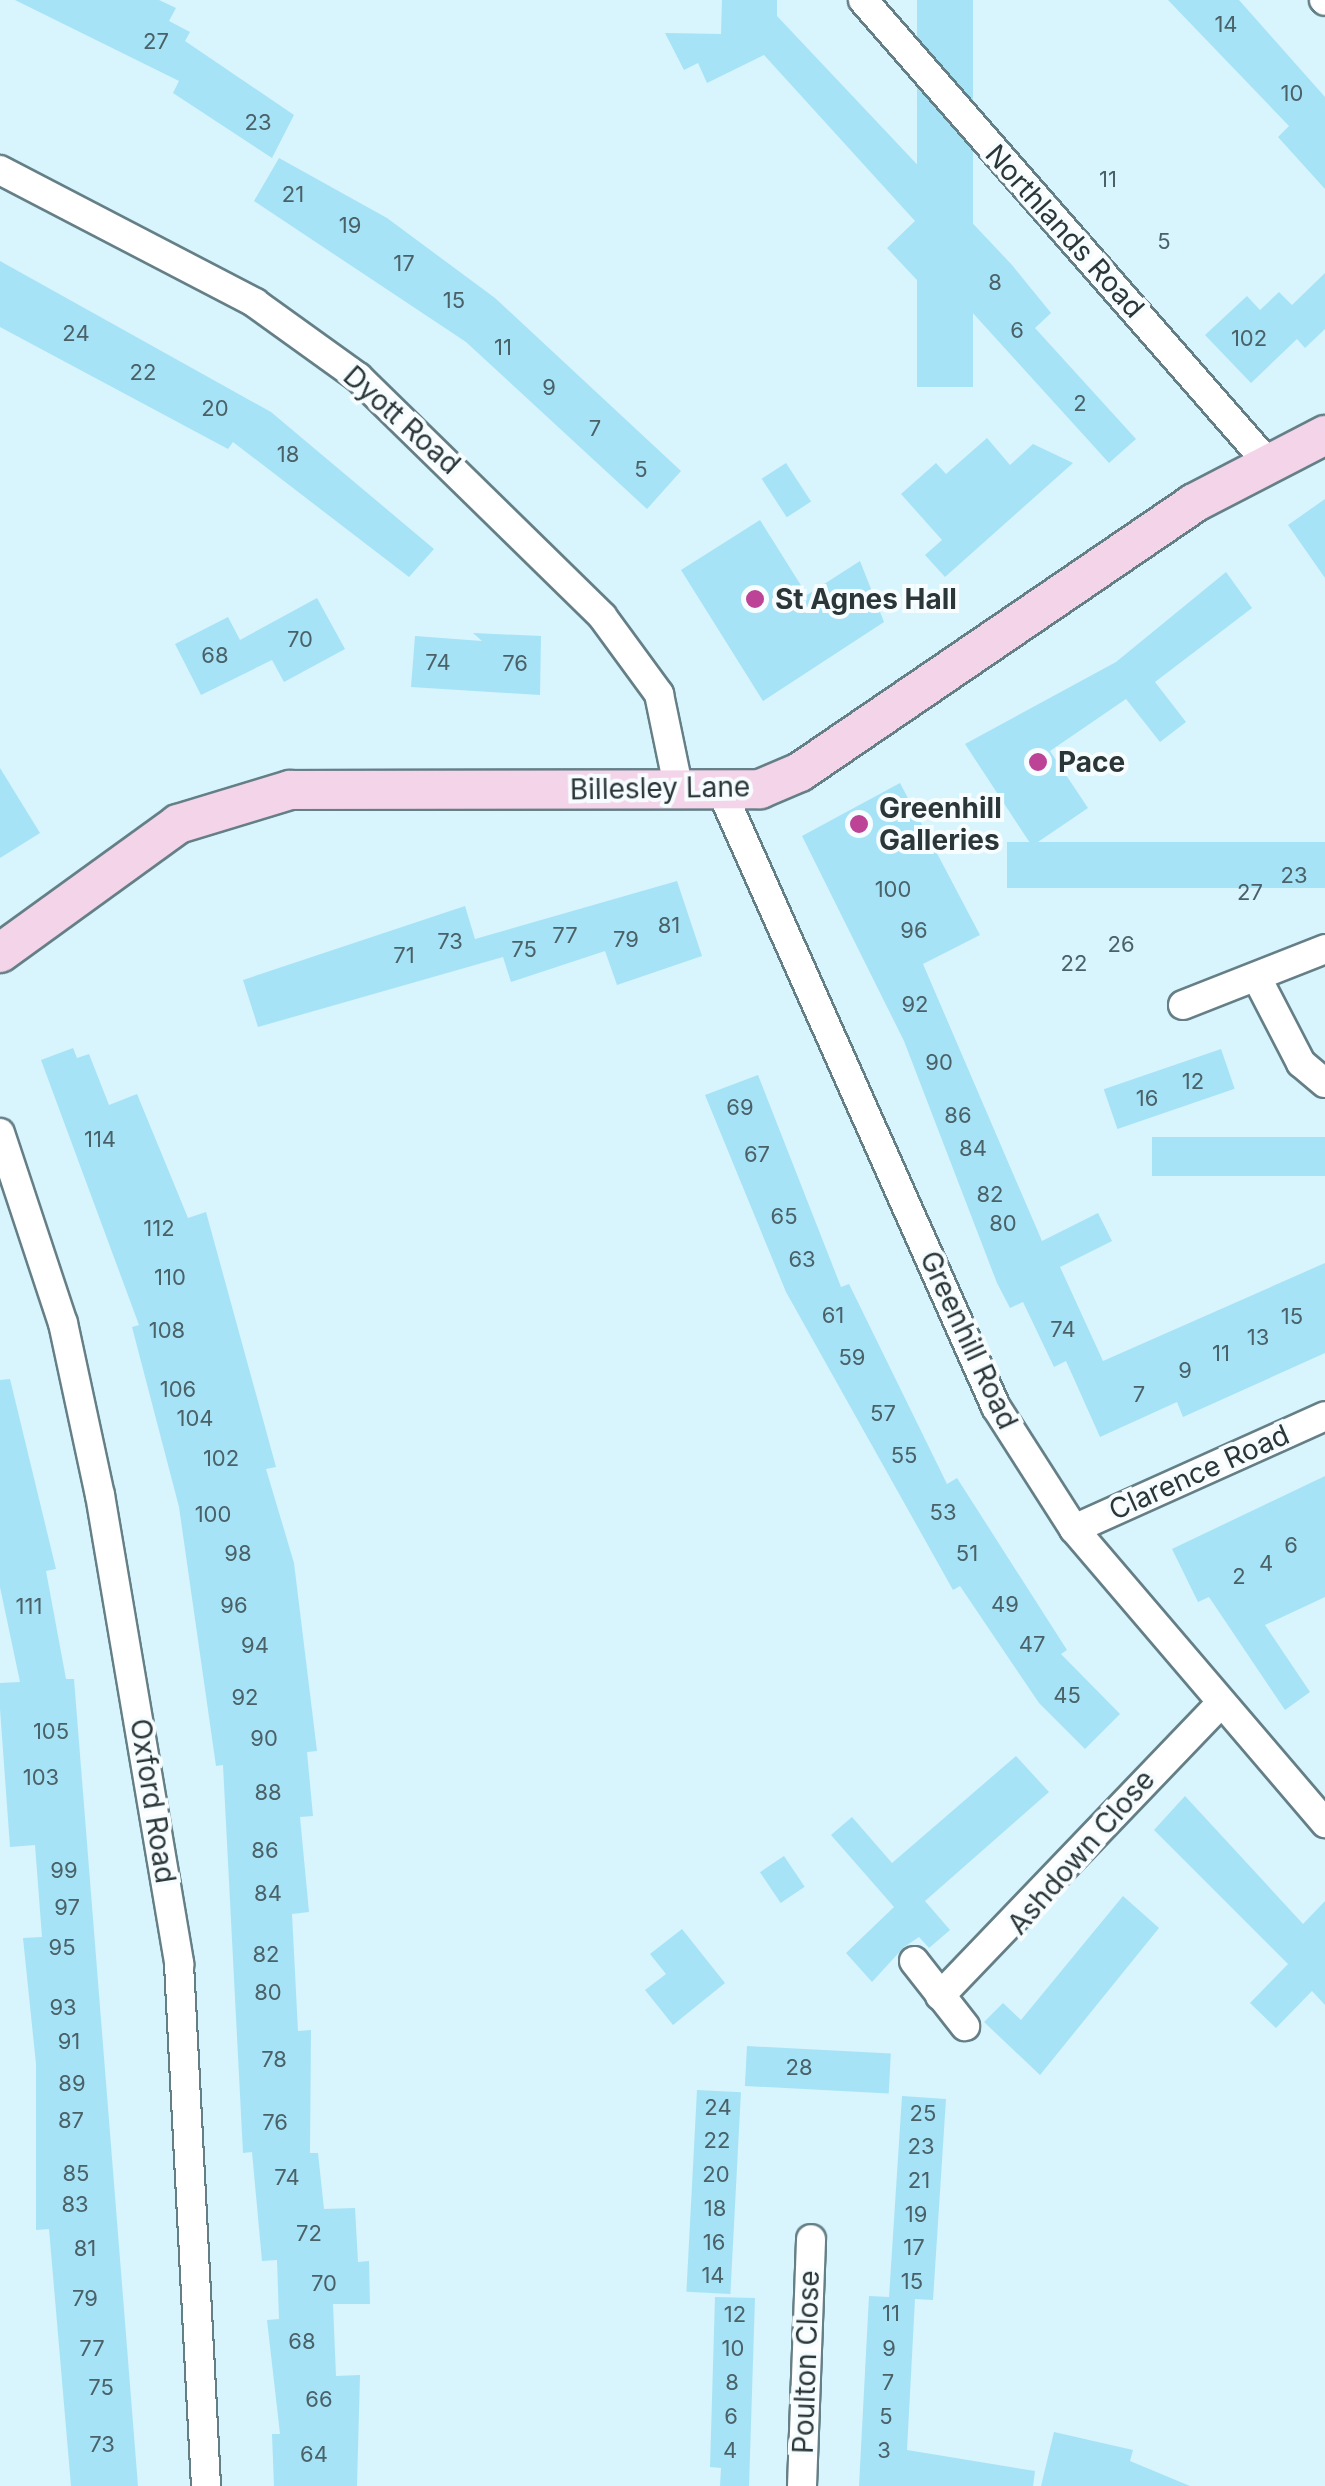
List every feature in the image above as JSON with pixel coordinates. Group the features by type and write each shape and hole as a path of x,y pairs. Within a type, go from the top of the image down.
{"street":[{"name":"Northlands Road","path":"863,0 1266,462"},
{"name":"Dyott Road","path":"0,170 238,294 358,377 602,616 659,694 679,790"},
{"name":"Billesley Lane","path":"0,952 178,824 251,799 395,787 760,788 800,772 1266,462 1325,435"},
{"name":"Greenhill Road","path":"721,790 996,1407 1074,1529 1219,1705 1325,1823"},
{"path":"1183,1005 1325,949"},
{"path":"1257,978 1301,1063 1325,1083"},
{"name":"Oxford Road","path":"0,1133 80,1400 176,1946 206,2486"},
{"name":"Clarence Road","path":"1074,1529 1325,1416"},
{"name":"Ashdown Close","path":"940,1996 1219,1705"},
{"path":"914,1961 966,2026"},
{"name":"Poulton Close","path":"802,2486 812,2239"}],"building":[{"path":"15,0 159,0 176,8 169,21 190,32 185,41 294,115 272,158 173,93 179,81"},
{"path":"722,0 777,0 777,16 1012,265 1051,313 1035,328 1136,439 1109,463 971,311 958,324 887,248 915,221 764,55 707,83 698,63 684,70 665,33 721,34"},
{"path":"917,0 973,0 973,387 917,387"},
{"path":"1168,0 1239,0 1325,97 1325,189 1278,137 1289,126"},
{"path":"279,158 387,218 495,298 681,471 647,509 466,342 254,201"},
{"path":"0,261 271,412 434,549 409,577 233,442 228,449 0,327"},
{"path":"1325,273 1325,329 1305,348 1297,339 1251,383 1205,335 1247,296 1260,310 1279,292 1292,305"},
{"path":"987,438 1010,465 1033,444 1073,463 945,577 925,555 942,540 901,494 936,463 946,474"},
{"path":"786,463 811,502 787,517 762,479"},
{"path":"1325,499 1325,578 1288,525"},
{"name":"St Agnes Hall","path":"760,520 807,595 860,561 884,622 763,701 681,570"},
{"path":"1226,572 1252,608 1155,682 1186,722 1160,742 1126,699 1050,751 1088,808 1032,846 965,744 1116,662"},
{"path":"317,598 345,649 284,682 272,660 201,695 175,644 228,617 240,640"},
{"path":"473,633 541,636 540,695 411,687 415,636 482,641"},
{"path":"0,768 40,833 0,858"},
{"path":"900,783 980,935 923,964 1042,1241 1098,1213 1112,1241 1060,1267 1103,1361 1325,1263 1325,1353 1183,1417 1177,1402 1100,1437 1066,1361 1054,1367 1023,1302 1010,1308 997,1283 904,1041 802,836"},
{"path":"1007,842 1325,842 1325,888 1007,888"},
{"path":"677,881 702,956 617,985 605,951 511,982 503,957 258,1027 243,980 465,906 475,939"},
{"path":"73,1048 77,1058 89,1054 109,1105 137,1094 188,1218 206,1212 276,1467 266,1469 294,1563 317,1751 307,1752 313,1816 300,1817 309,1912 292,1914 298,2031 311,2030 310,2153 318,2153 324,2209 355,2208 358,2262 369,2261 370,2304 333,2304 336,2376 360,2375 357,2486 274,2486 272,2434 280,2434 267,2320 279,2319 277,2260 262,2261 252,2152 243,2153 223,1765 216,1766 179,1507 132,1327 139,1325 41,1060"},
{"path":"1221,1049 1235,1089 1117,1129 1104,1089"},
{"path":"758,1075 841,1287 849,1284 947,1484 957,1478 1067,1650 1061,1654 1120,1714 1085,1749 1039,1703 960,1586 953,1590 786,1292 705,1095"},
{"path":"1152,1137 1325,1137 1325,1176 1152,1176"},
{"path":"10,1379 56,1569 46,1571 66,1679 74,1679 138,2486 71,2486 49,2229 36,2230 36,2064 23,1938 42,1937 35,1845 10,1847 0,1709 0,1683 20,1682 0,1587 0,1380"},
{"path":"1325,1476 1325,1597 1265,1625 1310,1692 1285,1710 1209,1597 1198,1602 1172,1549"},
{"path":"1016,1756 1049,1792 925,1901 950,1930 929,1948 919,1937 904,1947 872,1982 846,1953 894,1907 831,1835 852,1817 892,1863"},
{"path":"1185,1796 1303,1924 1325,1901 1325,2005 1312,1991 1276,2028 1250,2003 1288,1964 1154,1830"},
{"path":"784,1856 805,1887 781,1903 760,1872"},
{"path":"1123,1896 1159,1928 1040,2075 984,2022 1003,2003 1021,2020"},
{"path":"682,1929 725,1983 673,2025 645,1990 666,1974 650,1954"},
{"path":"747,2046 891,2054 889,2093 745,2086"},
{"path":"697,2090 741,2092 730,2294 686,2292"},
{"path":"902,2096 946,2099 933,2300 915,2299 907,2450 1035,2471 1033,2486 859,2486 869,2296 889,2297"},
{"path":"715,2297 755,2298 749,2486 720,2486 721,2468 710,2467"},
{"path":"1054,2432 1133,2450 1130,2461 1190,2486 1041,2486"}],"place":[{"name":"St Agnes Hall","path":"755,599"},
{"name":"Pace","path":"1038,762"},
{"name":"Greenhill Galleries","path":"859,824"}]}
